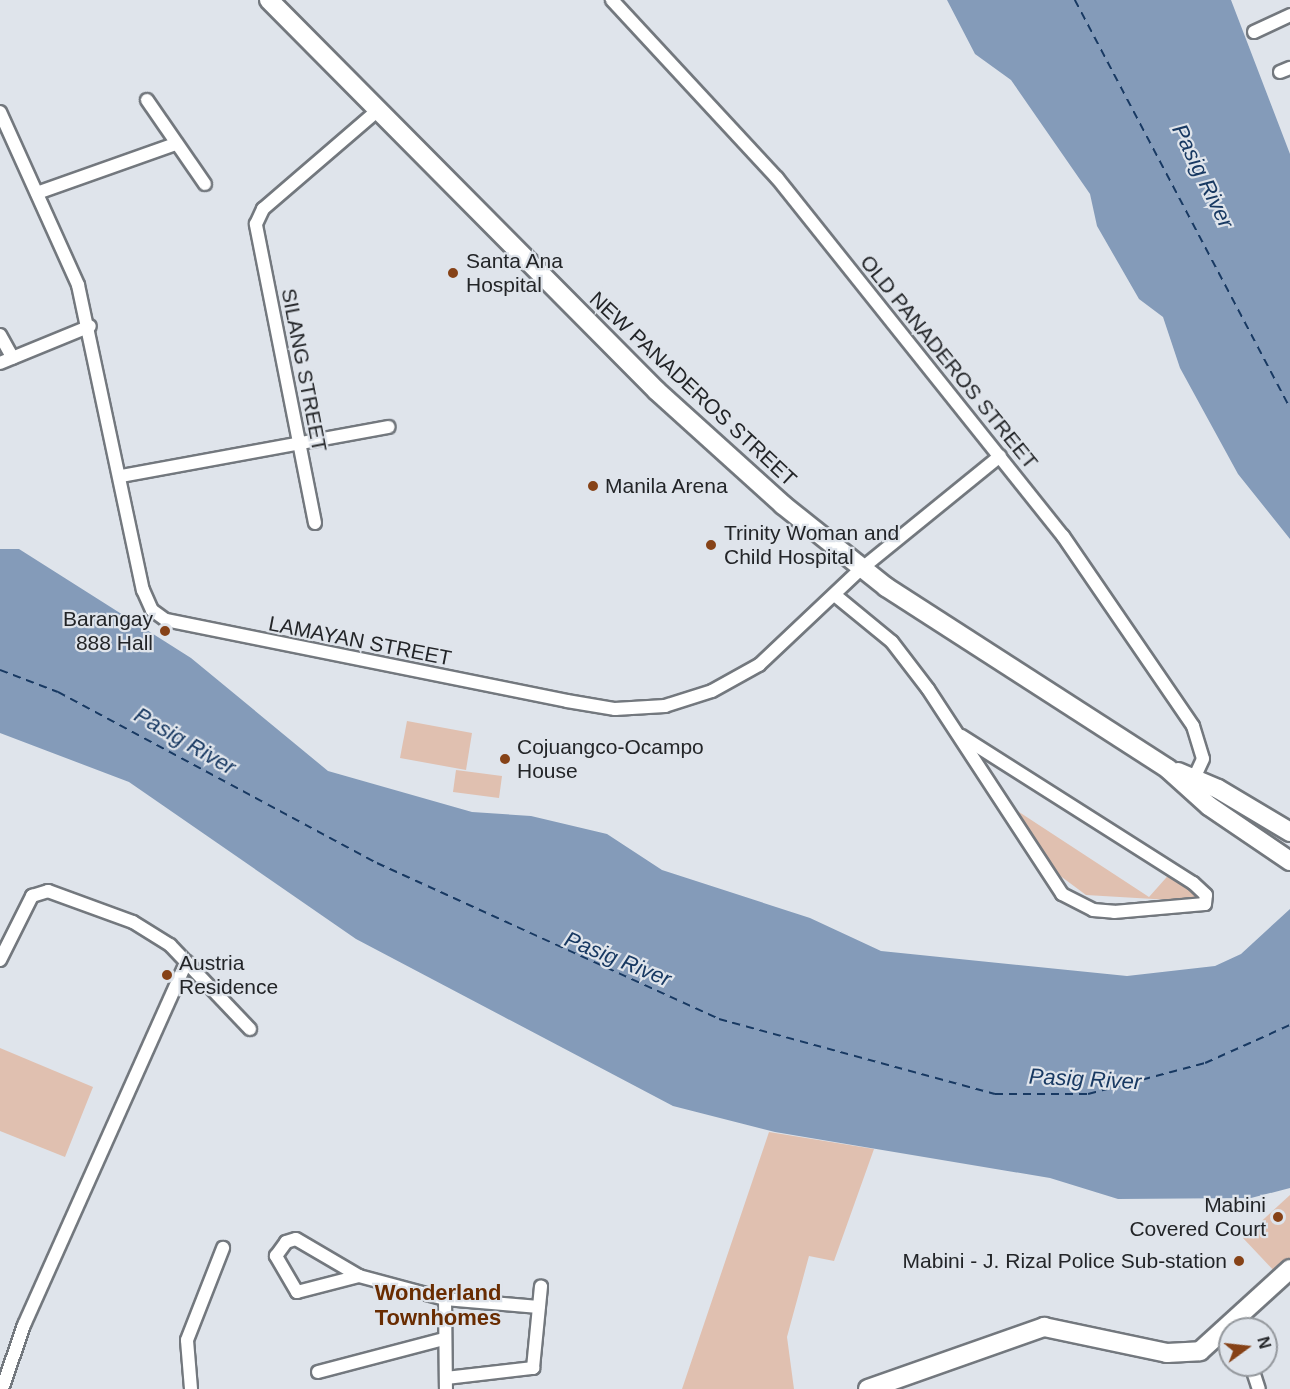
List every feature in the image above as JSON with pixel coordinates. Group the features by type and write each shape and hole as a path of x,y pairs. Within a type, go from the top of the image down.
{"main road":[{"name":"NEW PANADEROS STREET","path":"269,0 726,456 861,569 1168,769 1234,824 1290,861"},
{"name":"NEW PANADEROS STREET","path":"1168,769 1194,778 1246,805 1290,832"},
{"path":"1245,1317 1290,1269"},
{"path":"868,1389 1033,1329 1055,1327 1184,1355 1200,1351 1218,1339"}],"street":[{"name":"OLD PANADEROS STREET","path":"612,0 734,127 1000,456 1193,726 1203,759 1194,778"},
{"path":"1254,32 1290,15"},
{"path":"147,100 175,144 205,184"},
{"name":"SILANG STREET","path":"315,524 297,443 256,224 263,209 378,111"},
{"name":"LAMAYAN STREET","path":"0,112 65,248 90,326 143,590 152,610 166,620 567,701 615,709 665,706 712,691 759,665 836,596 861,569 1000,456"},
{"path":"37,193 175,144"},
{"path":"0,363 90,326"},
{"path":"0,335 13,358"},
{"path":"121,476 389,427"},
{"path":"836,596 892,642 961,736 1050,881 1069,899 1114,912 1193,909 1206,902 1193,883 961,736"},
{"path":"0,960 32,896 48,891 133,922 186,962 250,1029"},
{"path":"2,1389 25,1322 186,962"},
{"path":"359,1276 297,1292 276,1264 286,1242 296,1239 359,1276 445,1299 539,1307"},
{"path":"191,1389 187,1340 222,1248"},
{"path":"445,1299 446,1383 529,1371 542,1286"},
{"path":"318,1372 444,1339"}],"shaded area":[{"path":"407,721 472,733 466,770 400,758"},
{"path":"456,770 502,776 499,798 453,792"},
{"path":"1016,810 1149,897 1173,870 1204,902 1086,895 1055,872 1015,820"},
{"path":"0,1048 93,1087 65,1157 0,1131"},
{"path":"769,1132 874,1149 834,1261 809,1256 787,1337 794,1389 682,1389"},
{"name":"Mabini Covered Court","path":"1290,1195 1290,1262 1277,1274 1243,1238"}],"water":[{"name":"Pasig River","path":"947,0 1231,0 1290,154 1290,539 1238,474 1180,368 1163,317 1139,299 1097,226 1090,194 1011,80 975,54"},
{"name":"Pasig River","path":"0,549 19,549 191,658 328,771 472,812 531,816 607,834 662,870 810,918 881,951 1127,976 1215,966 1241,954 1290,909 1290,1188 1251,1198 1118,1199 1050,1178 775,1132 673,1106 356,939 129,782 0,733"}],"ferry route":[{"path":"1075,0 1290,408"},
{"path":"0,670 58,692 377,863 719,1019 995,1094 1088,1094 1205,1063 1290,1025"}],"place":[{"name":"Santa Ana Hospital","path":"453,273"},
{"name":"Manila Arena","path":"593,486"},
{"name":"Trinity Woman and Child Hospital","path":"711,545"},
{"name":"Barangay 888 Hall","path":"165,631"},
{"name":"Cojuangco-Ocampo House","path":"505,759"},
{"name":"Austria Residence","path":"167,975"},
{"name":"Mabini Covered Court","path":"1278,1217"},
{"name":"Mabini - J. Rizal Police Sub-station","path":"1239,1261"}],"district":[{"name":"Wonderland Townhomes","path":"438,1304"}]}
